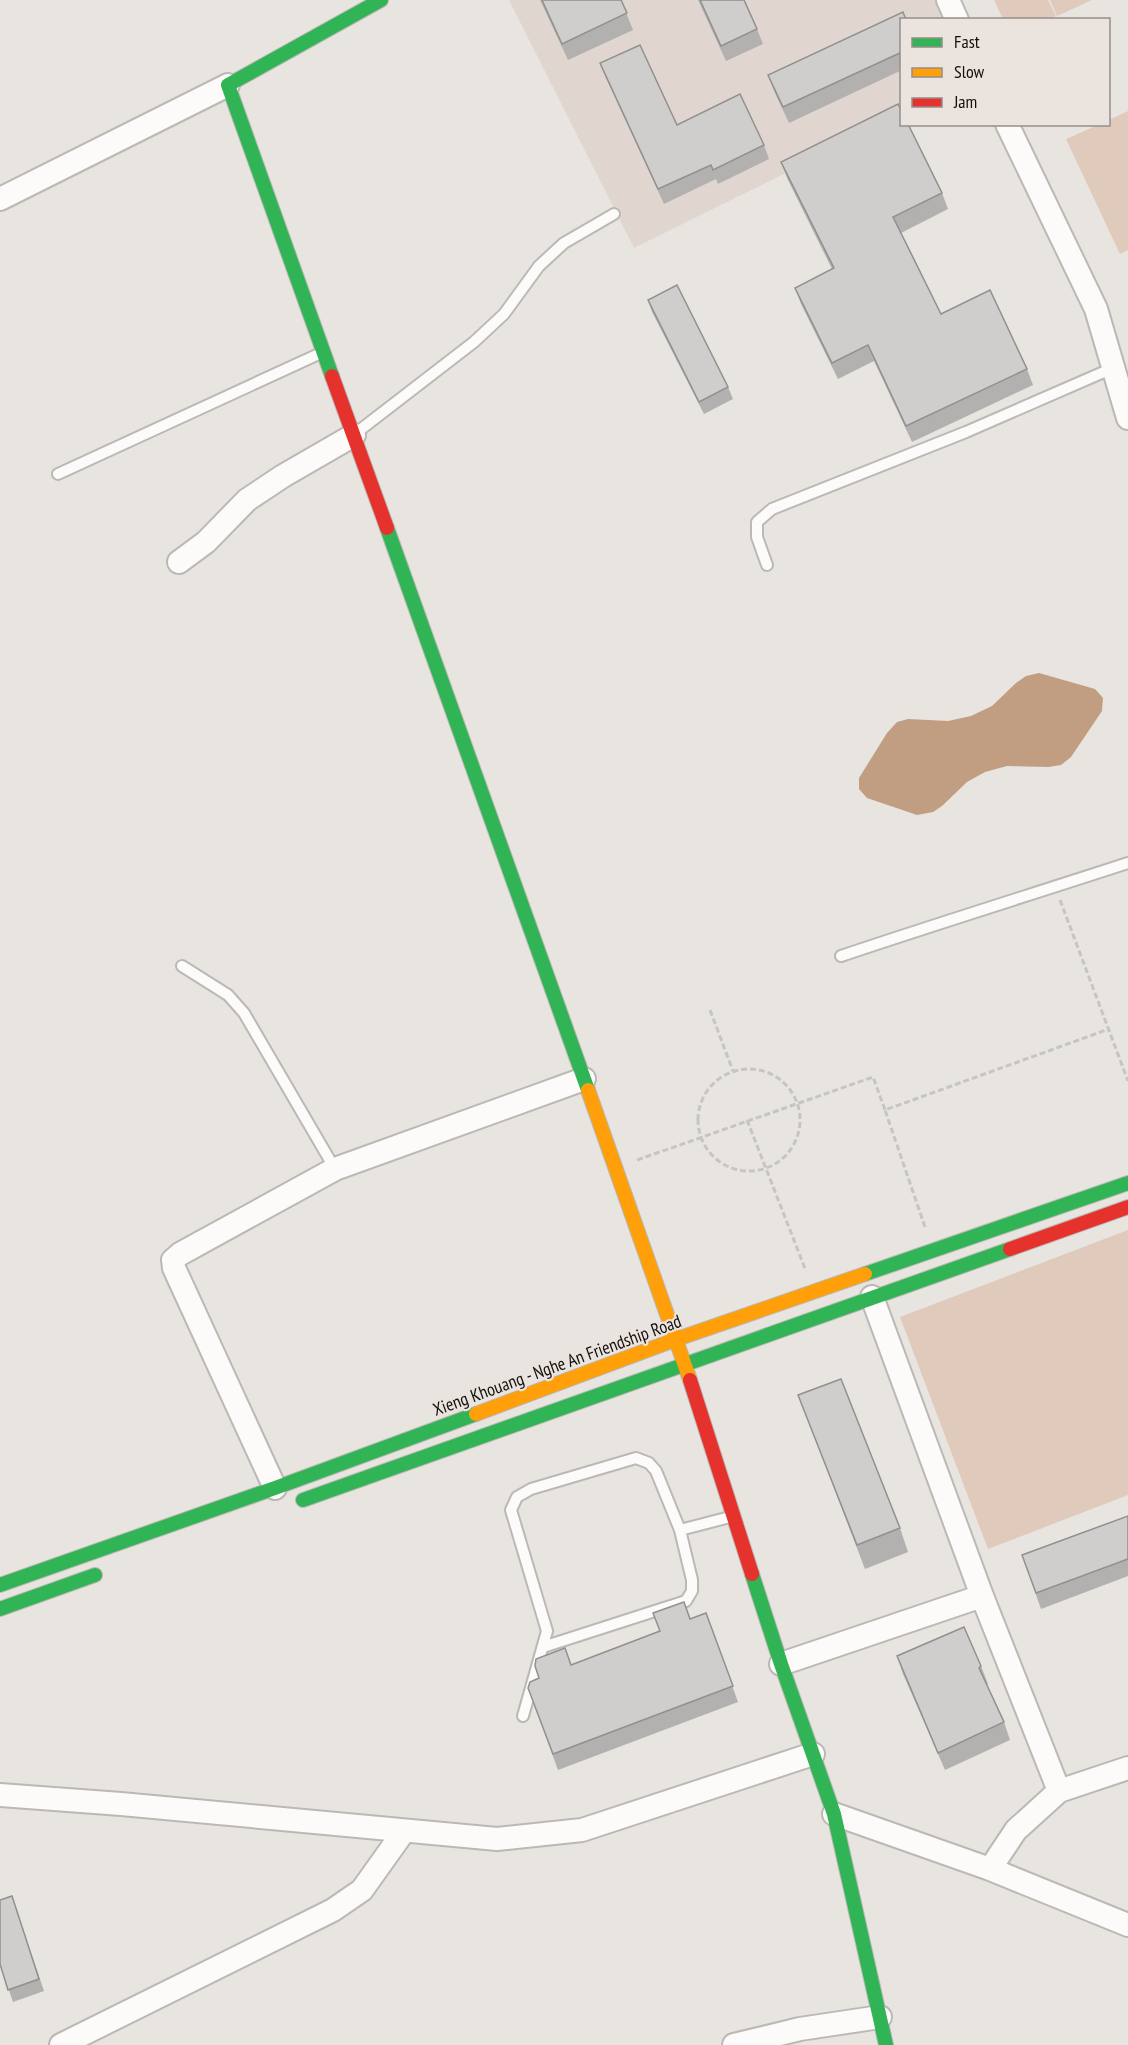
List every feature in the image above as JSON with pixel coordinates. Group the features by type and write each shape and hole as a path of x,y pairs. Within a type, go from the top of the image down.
{"street":[{"path":"0,199 228,85 381,0"},
{"path":"948,0 956,18"},
{"path":"228,85 677,1339 781,1664 834,1814 886,2045"},
{"path":"1008,126 1096,309 1128,418"},
{"path":"179,561 206,542 248,500 283,476 354,435"},
{"path":"275,1488 174,1268 174,1260 180,1254 336,1168 584,1078"},
{"name":"Xieng Khouang - Nghe An Friendship Road","path":"0,1585 275,1488 677,1339 1128,1183"},
{"path":"292,1504 1128,1207"},
{"path":"873,1297 982,1596 1059,1791"},
{"path":"0,1609 112,1569"},
{"path":"781,1664 982,1596"},
{"path":"0,1796 121,1804 497,1839 582,1830 813,1754"},
{"path":"990,1869 1016,1830 1059,1791 1128,1768"},
{"path":"834,1814 990,1869 1128,1925"},
{"path":"61,2045 333,1910 362,1890 404,1831"},
{"path":"734,2045 800,2029 880,2016"}],"lane":[{"path":"354,435 481,335 504,314 539,266 564,243 615,214"},
{"path":"58,474 324,352"},
{"path":"767,564 757,537 757,522 772,509 966,432 1113,368"},
{"path":"841,956 1128,862"},
{"path":"182,966 228,995 244,1013 336,1168"},
{"path":"523,1716 547,1631 511,1509 517,1497 531,1489 636,1458 649,1463 656,1471 680,1530 692,1580 692,1592 686,1600 543,1647"},
{"path":"680,1530 734,1516"}],"path":[{"path":"1056,887 1128,1081"},
{"path":"710,1010 732,1071"},
{"path":"885,1110 1109,1029"},
{"path":"748,1068 765,1070 779,1077 790,1089 798,1103 801,1119 798,1135 791,1149 780,1161 766,1168 750,1171 734,1169 714,1157 701,1137 698,1121 700,1105 707,1090 718,1079 732,1071 748,1068"},
{"path":"616,1167 873,1077 933,1251"},
{"path":"747,1120 814,1292"}],"shaded area":[{"path":"509,0 948,0 957,18 900,18 900,116 634,248"},
{"path":"994,0 1048,0 1056,16 1051,18 1003,18"},
{"path":"1050,0 1092,0 1057,16"},
{"path":"1128,111 1128,250 1120,254 1066,139 1096,126 1110,126 1110,120"},
{"path":"1039,673 1095,689 1103,698 1102,711 1071,757 1061,765 1007,766 985,772 967,782 933,812 917,815 867,798 859,789 859,778 887,733 897,722 908,719 948,721 971,716 992,706 1026,676"},
{"path":"1128,1230 1128,1495 988,1549 900,1317"}],"building":[{"path":"542,0 621,0 627,13 562,44"},
{"path":"700,0 744,0 757,29 721,46"},
{"path":"903,12 905,18 900,18 900,53 783,107 768,75"},
{"path":"640,45 677,125 740,94 764,145 713,170 711,165 658,189 600,63"},
{"path":"898,104 900,126 909,126 942,193 893,217 941,314 990,290 1027,369 906,426 868,345 832,363 795,288 834,268 781,162"},
{"path":"677,285 728,387 699,402 648,300"},
{"path":"841,1379 900,1528 857,1545 798,1395"},
{"path":"1128,1516 1128,1559 1036,1593 1022,1555"},
{"path":"684,1602 690,1619 706,1613 733,1686 553,1754 528,1688 530,1682 539,1678 535,1666 536,1659 565,1648 571,1665 660,1631 653,1613"},
{"path":"964,1627 981,1666 979,1668 1004,1722 938,1753 897,1656"},
{"path":"12,1896 39,1979 8,1990 0,1964 0,1900"}],"traffic: fast":[{"path":"332,376 228,85 381,0"},
{"path":"387,528 588,1090"},
{"path":"865,1274 1128,1183"},
{"path":"303,1500 1010,1249"},
{"path":"0,1585 476,1414"},
{"path":"752,1574 834,1814 886,2045"},
{"path":"0,1609 95,1575"}],"traffic: slow":[{"path":"588,1090 690,1380"},
{"path":"476,1414 677,1339 865,1274"}],"traffic: jam":[{"path":"332,376 387,528"},
{"path":"1010,1249 1128,1207"},
{"path":"690,1380 752,1574"}]}
